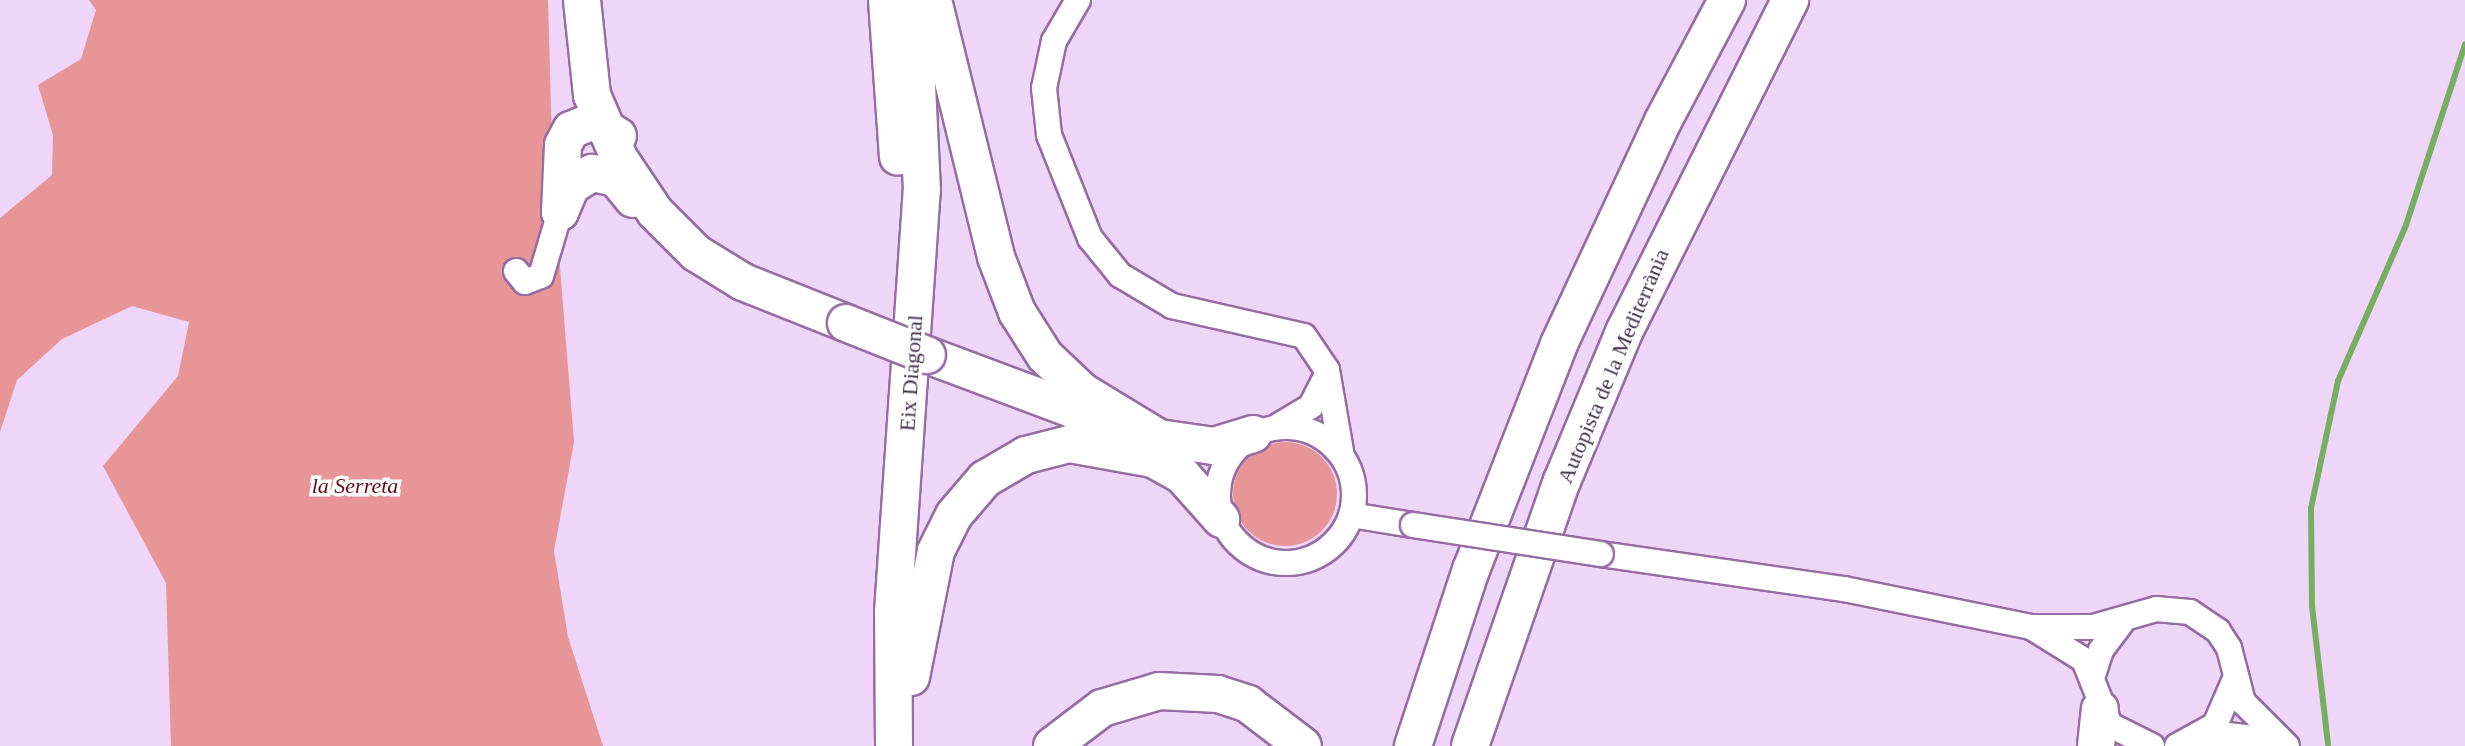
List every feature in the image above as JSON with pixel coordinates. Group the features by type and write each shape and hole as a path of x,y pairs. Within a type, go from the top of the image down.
{"highway":[{"path":"877,0 895,98"},
{"name":"Eix Diagonal","path":"877,746 899,222 895,98 887,0"},
{"name":"Eix Diagonal","path":"894,746 893,612 922,191 913,0"},
{"path":"933,0 996,257 1017,312 1062,375 1158,449 1202,493 1221,519"},
{"path":"1413,746 1471,570 1559,344 1663,121 1727,0"},
{"name":"Autopista de la Mediterrània","path":"1470,746 1557,495 1625,330 1790,0"},
{"path":"586,9 587,76 603,123 615,131 658,197 699,242 763,293 846,323 1158,449"},
{"path":"586,9 625,124 699,242"},
{"path":"560,212 563,145 586,9"},
{"path":"563,145 578,125 603,123"},
{"path":"560,212 576,181 609,174 646,216 699,242"},
{"path":"904,746 929,571 966,498 1002,466 1048,448 1093,445 1158,449 1214,446 1266,430"},
{"path":"1052,746 1102,708 1159,691 1218,694 1248,704 1303,746"},
{"path":"2096,694 2096,746"}],"street":[{"path":"1078,0 1051,52 1046,112 1066,188 1097,251 1120,275 1172,306 1298,332 1327,370 1341,451 1355,489 1351,515 1324,552 1290,563 1254,555 1221,519 1218,483 1226,460 1266,430 1311,406 1327,370"},
{"path":"516,271 525,282 541,276 560,212"},
{"path":"1266,430 1312,431 1341,451"},
{"path":"1351,515 1844,589 2031,627 2124,620 2156,609 2190,612 2218,631 2253,718 2283,744"},
{"path":"2096,694 2101,650 2124,620"},
{"path":"2031,627 2077,653 2096,694 2124,736 2152,746"},
{"path":"2186,743 2227,709 2235,677"},
{"path":"2186,743 2228,735 2283,744"}],"green space":[{"name":"la Serreta","path":"89,0 548,0 553,180 574,442 554,551 568,637 603,746 171,746 166,583 103,466 178,376 189,322 132,306 62,339 17,380 0,432 0,218 52,175 53,135 38,85 81,59 96,10"},
{"path":"1285,442 1305,446 1322,457 1333,474 1337,494 1333,514 1322,531 1305,542 1285,546 1265,542 1248,531 1237,514 1233,494 1237,474 1248,457 1265,446"}],"waterway":[{"path":"2328,744 2312,606 2311,508 2338,381 2406,225 2465,44"}]}
